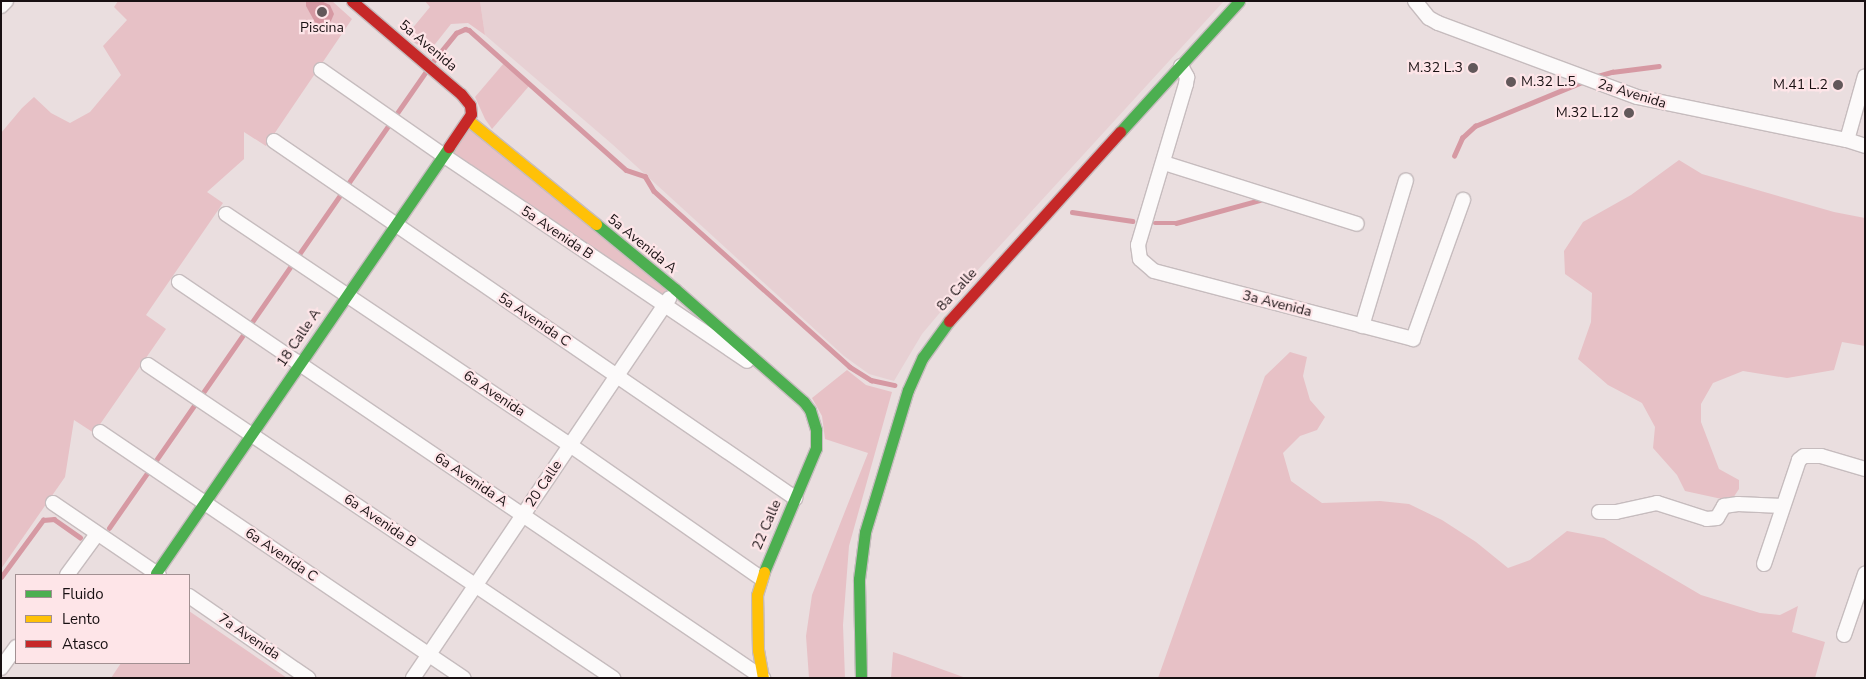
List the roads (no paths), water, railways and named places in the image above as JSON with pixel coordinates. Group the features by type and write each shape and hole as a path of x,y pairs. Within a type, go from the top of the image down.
{"street":[{"path":"1,6 6,1"},
{"name":"5a Avenida","path":"352,1 468,102 471,112 468,120"},
{"name":"8a Calle","path":"861,678 859,579 865,532 908,390 923,357 950,319 1239,1"},
{"name":"2a Avenida","path":"1415,1 1429,18 1438,23 1637,97 1847,140 1865,146"},
{"path":"1181,66 1187,78 1186,84 1164,163 1357,224"},
{"name":"5a Avenida B","path":"321,70 442,155 795,394"},
{"path":"1847,140 1865,76"},
{"name":"18 Calle A","path":"157,574 203,502 468,120"},
{"name":"5a Avenida A","path":"468,120 675,290 795,394"},
{"name":"5a Avenida C","path":"274,141 394,226 795,498"},
{"name":"3a Avenida","path":"1164,163 1139,238 1138,255 1142,263 1166,275 1413,339 1463,200"},
{"path":"1362,326 1406,180"},
{"name":"6a Avenida","path":"226,214 570,445 760,578"},
{"name":"6a Avenida A","path":"179,282 523,515 743,672 763,678"},
{"name":"20 Calle","path":"413,678 675,290"},
{"name":"6a Avenida B","path":"148,364 613,678"},
{"name":"22 Calle","path":"763,678 758,650 756,608 760,578 812,458 817,438 815,423 810,410 795,394"},
{"name":"6a Avenida C","path":"100,432 463,678"},
{"path":"1764,564 1795,469 1804,456 1822,456 1865,470"},
{"path":"53,503 157,574"},
{"path":"1599,512 1616,512 1657,504 1707,519 1717,518 1724,506 1738,504 1782,506"},
{"path":"68,574 97,534"},
{"path":"1844,635 1865,574"},
{"name":"7a Avenida","path":"190,597 308,678"},
{"path":"1,668 15,648"},
{"path":"743,672 758,650"},
{"path":"1,673 8,678"}],"waterway":[{"path":"431,64 456,33 465,29 469,30 626,170 645,176 654,191 850,367 871,380 894,385"},
{"path":"1594,77 1612,72 1659,66"},
{"path":"109,528 427,70"},
{"path":"1454,156 1462,138 1475,126 1584,81"},
{"path":"1155,223 1176,223 1260,200"},
{"path":"1072,212 1132,221"},
{"path":"1,577 43,520 54,519 80,537"}],"place":[{"name":"Piscina","path":"322,12"},
{"name":"M.32 L.3","path":"1473,68"},
{"name":"M.32 L.5","path":"1511,82"},
{"name":"M.41 L.2","path":"1838,85"},
{"name":"M.32 L.12","path":"1629,113"}]}
